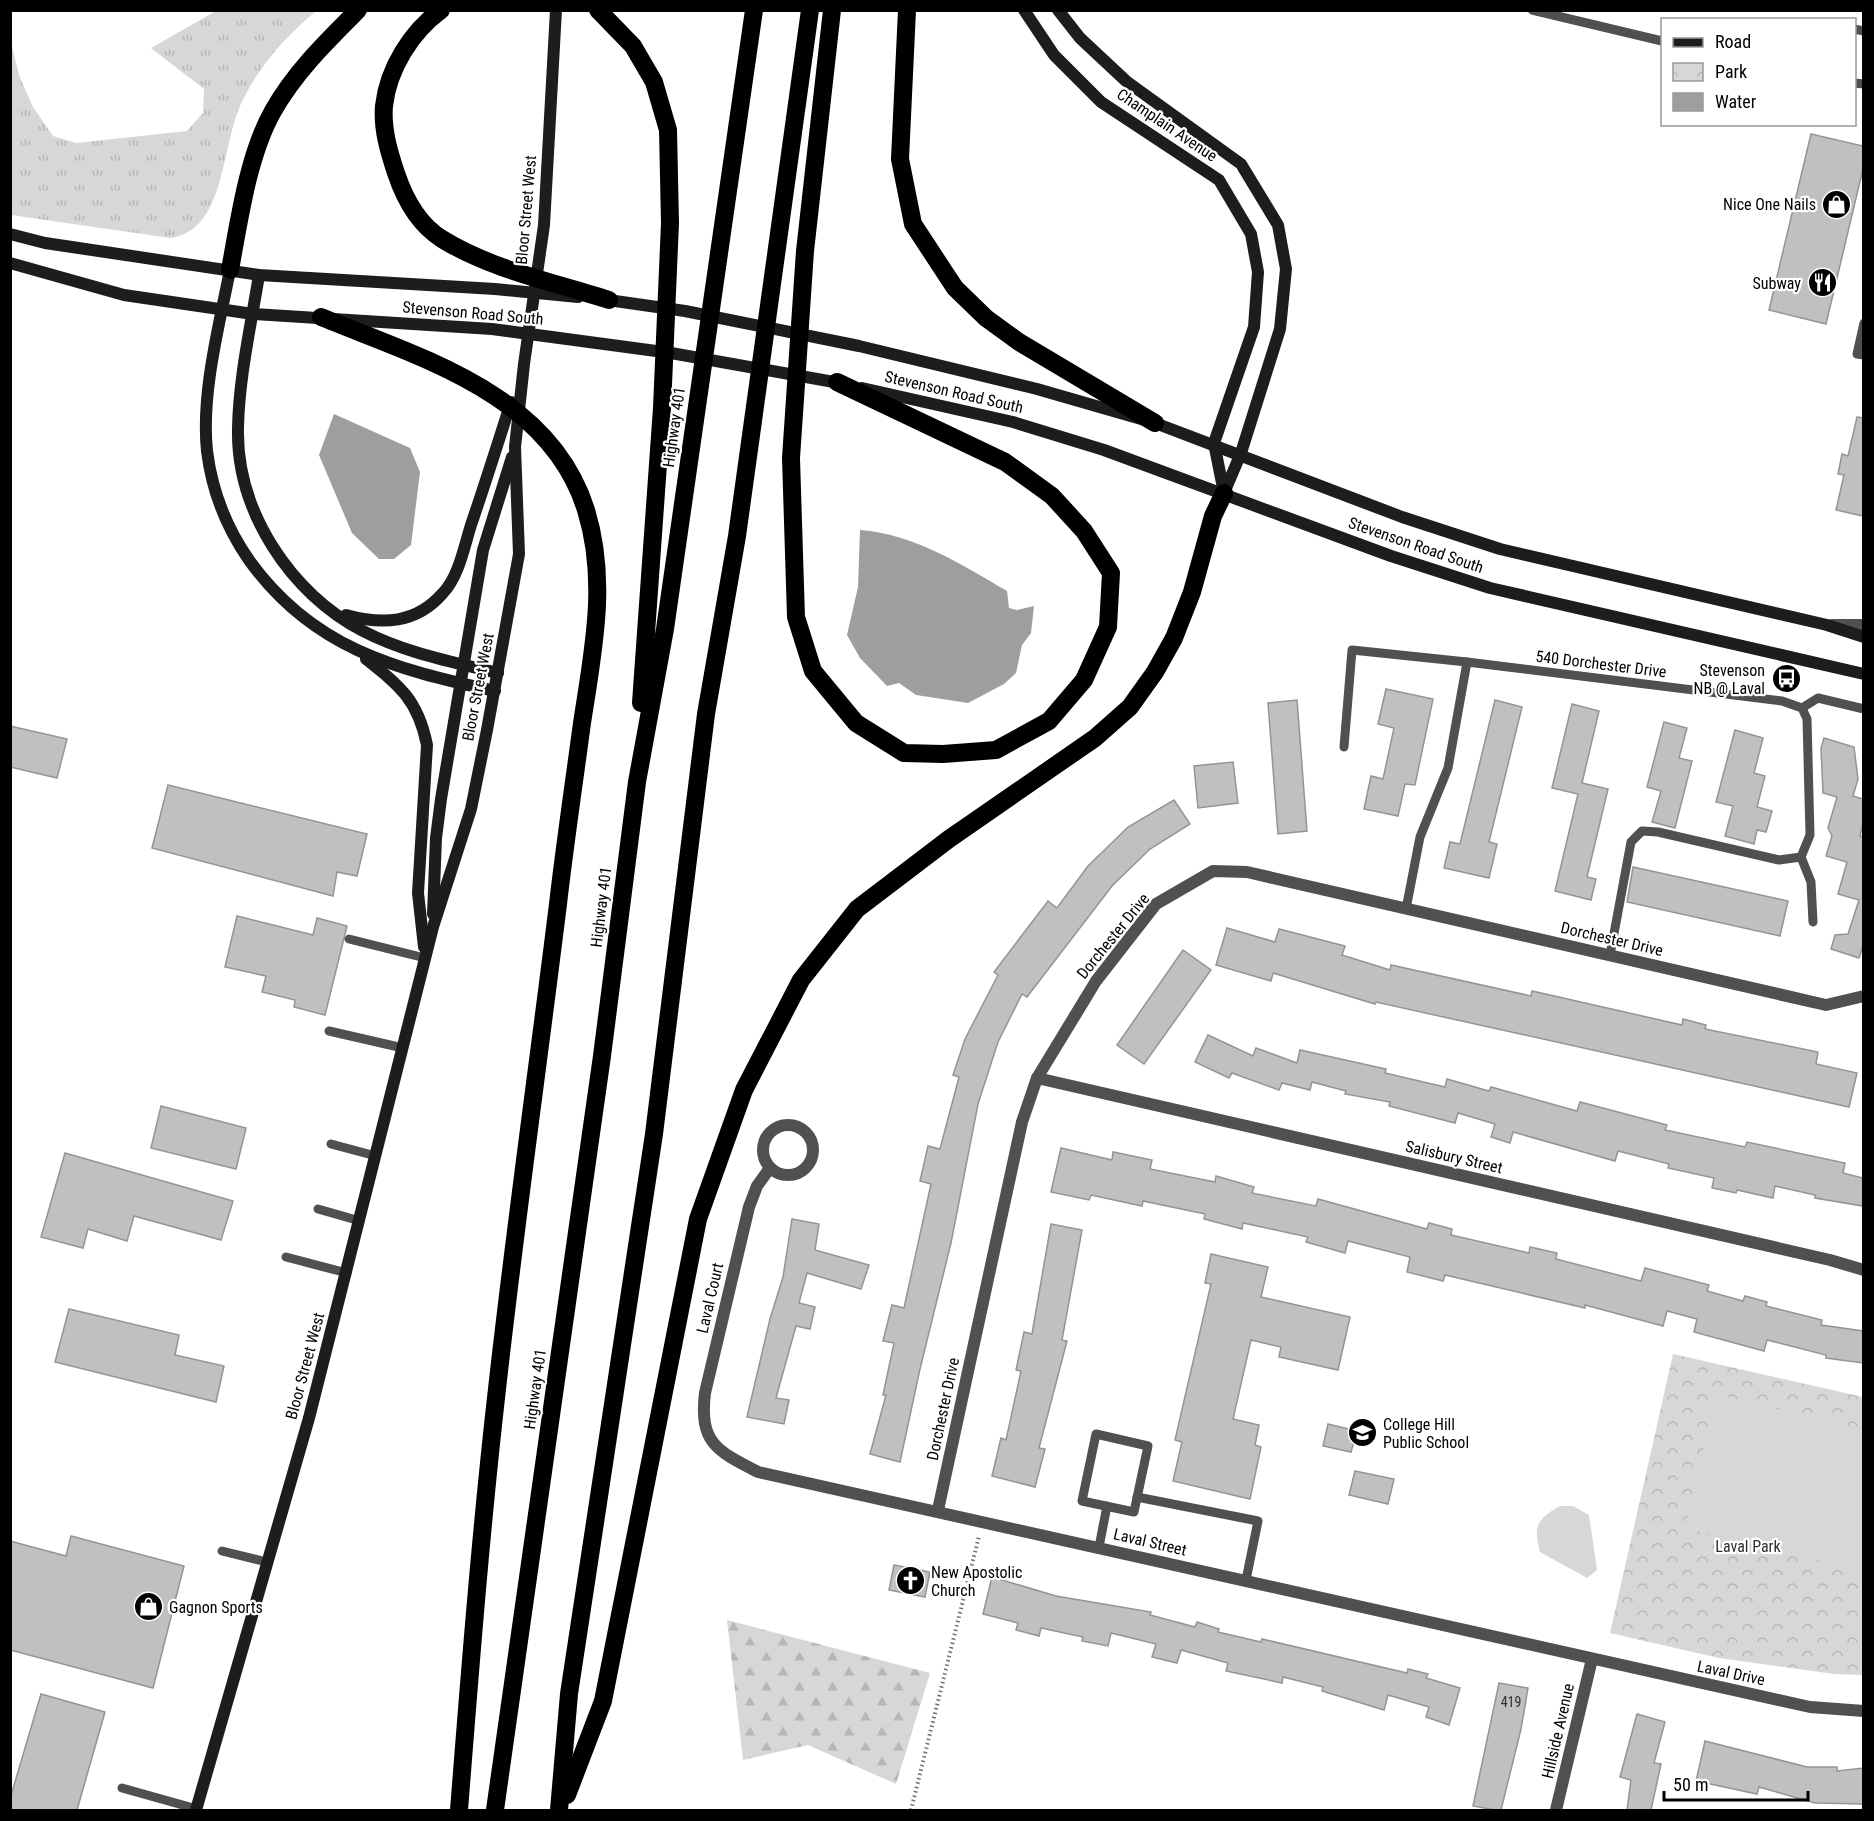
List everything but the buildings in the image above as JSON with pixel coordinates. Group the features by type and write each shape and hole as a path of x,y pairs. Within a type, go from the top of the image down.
{"highway":[{"path":"230,270 256,152 272,112 311,56 358,10"},
{"path":"441,10 425,22 398,60 384,106 387,145 402,191 418,218 441,238 498,264 609,300"},
{"name":"Highway 401","path":"495,1810 602,1056 637,782 665,629 754,10"},
{"path":"560,1810 569,1694 654,1134 706,714 737,536 810,10"},
{"path":"832,10 805,251 791,458 796,617 813,671 856,723 904,753 944,754 996,750 1049,721 1084,680 1108,627 1111,573 1084,531 1052,496 1005,462 837,382"},
{"path":"908,10 900,159 913,224 955,288 986,318 1019,342 1155,423"},
{"path":"601,12 633,46 654,82 668,130 670,222 659,483 648,592 637,782"},
{"path":"321,317 429,361 474,383 499,397 527,419 548,440 570,474 586,508 596,560 599,606 564,849 497,1391 459,1810"},
{"path":"560,1810 603,1701 698,1219 744,1090 801,980 857,909 949,839 1095,738 1130,706 1155,672 1174,638 1192,592 1213,516 1224,493"}],"main road":[{"name":"Bloor Street West","path":"196,1810 347,1273 433,927 468,819 495,691 519,554 515,447 524,364 544,225 556,10"},
{"name":"Champlain Avenue","path":"1024,10 1054,55 1101,102 1219,180 1251,234 1258,272 1254,327 1214,443"},
{"name":"Champlain Avenue","path":"1058,10 1080,38 1126,81 1241,164 1278,225 1286,269 1280,329 1241,453 1224,493"},
{"name":"Stevenson Road South","path":"10,234 45,243 259,275 495,289 609,300 685,311 859,346 1038,389 1155,423 1241,453 1402,517 1500,549 1827,626 1863,637"},
{"name":"Stevenson Road South","path":"10,263 124,295 253,314 492,329 671,353 837,382 1013,422 1104,450 1390,556 1490,588 1863,674"},
{"path":"230,270 208,401 207,449 216,498 234,538 258,573 287,605 314,628 356,651 387,663 495,691"},
{"path":"259,275 238,430 240,462 246,486 259,522 274,548 291,572 332,612 362,631 387,642 498,673"},
{"path":"332,612 380,623 396,621 413,614 444,593 458,565 524,364"},
{"path":"1214,443 1224,493"},
{"name":"Bloor Street West","path":"433,927 436,838 483,550 515,447"},
{"path":"356,651 408,695 422,722 427,744 418,893 425,958"}],"street":[{"path":"1827,626 1863,625"},
{"name":"Dorchester Drive","path":"938,1510 1022,1122 1037,1078 1096,981 1156,904 1213,871 1247,872 1826,1005 1863,996"},
{"name":"Salisbury Street","path":"1037,1078 1830,1260 1863,1270"},
{"path":"790,1125 806,1133 812,1144 812,1152 806,1167 791,1175 770,1168 763,1153 764,1144 773,1130 790,1125"},
{"name":"Laval Court","path":"709,1439 702,1417 705,1393 748,1207 757,1186 770,1168"},
{"name":"Laval Street","path":"709,1439 725,1455 758,1472 938,1510 1592,1659"},
{"name":"Laval Drive","path":"1592,1659 1810,1707 1863,1711"},
{"name":"Hillside Avenue","path":"1556,1810 1592,1659"}],"lane":[{"path":"1532,10 1661,40"},
{"path":"1863,323 1857,354 1863,355"},
{"name":"540 Dorchester Drive","path":"1344,747 1352,650 1782,701 1802,708"},
{"path":"1406,909 1420,837 1448,768 1467,662"},
{"path":"1813,922 1811,882 1801,856 1810,835 1807,719 1802,708 1818,698 1863,709"},
{"path":"1610,955 1631,842 1642,831 1658,832 1779,860 1801,856"},
{"path":"349,939 425,958"},
{"path":"329,1031 403,1048"},
{"path":"331,1144 376,1156"},
{"path":"318,1209 360,1221"},
{"path":"286,1257 347,1273"},
{"path":"1096,1434 1148,1446 1134,1512 1107,1506 1082,1501 1096,1434"},
{"path":"1137,1497 1258,1521 1246,1581"},
{"path":"1099,1547 1107,1506"},
{"path":"222,1551 267,1562"},
{"path":"122,1788 196,1810"}],"path":[{"path":"911,1810 983,1521"}],"green space":[{"path":"216,11 316,11 272,54 247,92 234,124 218,186 201,220 188,232 170,238 11,215 11,43 20,78 33,107 53,136 76,143 187,131 203,113 204,89 151,48"},
{"name":"Laval Park","path":"1673,1354 1863,1397 1863,1675 1834,1674 1719,1658 1610,1633"},
{"path":"1716,1394 1863,1429 1863,1570 1685,1528"},
{"path":"1560,1506 1573,1506 1589,1515 1597,1570 1587,1578 1540,1552 1537,1536 1539,1524 1546,1515"},
{"path":"727,1620 930,1673 896,1784 808,1745 743,1760"}],"water":[{"path":"334,414 410,448 420,472 411,545 394,559 379,559 352,533 319,455"},
{"path":"860,530 899,537 955,561 1007,591 1009,608 1017,610 1034,606 1031,633 1022,645 1016,673 1004,684 968,703 916,695 899,683 887,686 860,658 847,635 858,587"}],"place":[{"name":"Nice One Nails","path":"1837,204"},
{"name":"Subway","path":"1822,283"},
{"name":"Stevenson NB @ Laval","path":"1786,679"},
{"name":"College Hill Public School","path":"1362,1433"},
{"name":"New Apostolic Church","path":"910,1581"},
{"name":"Gagnon Sports","path":"148,1607"}]}
